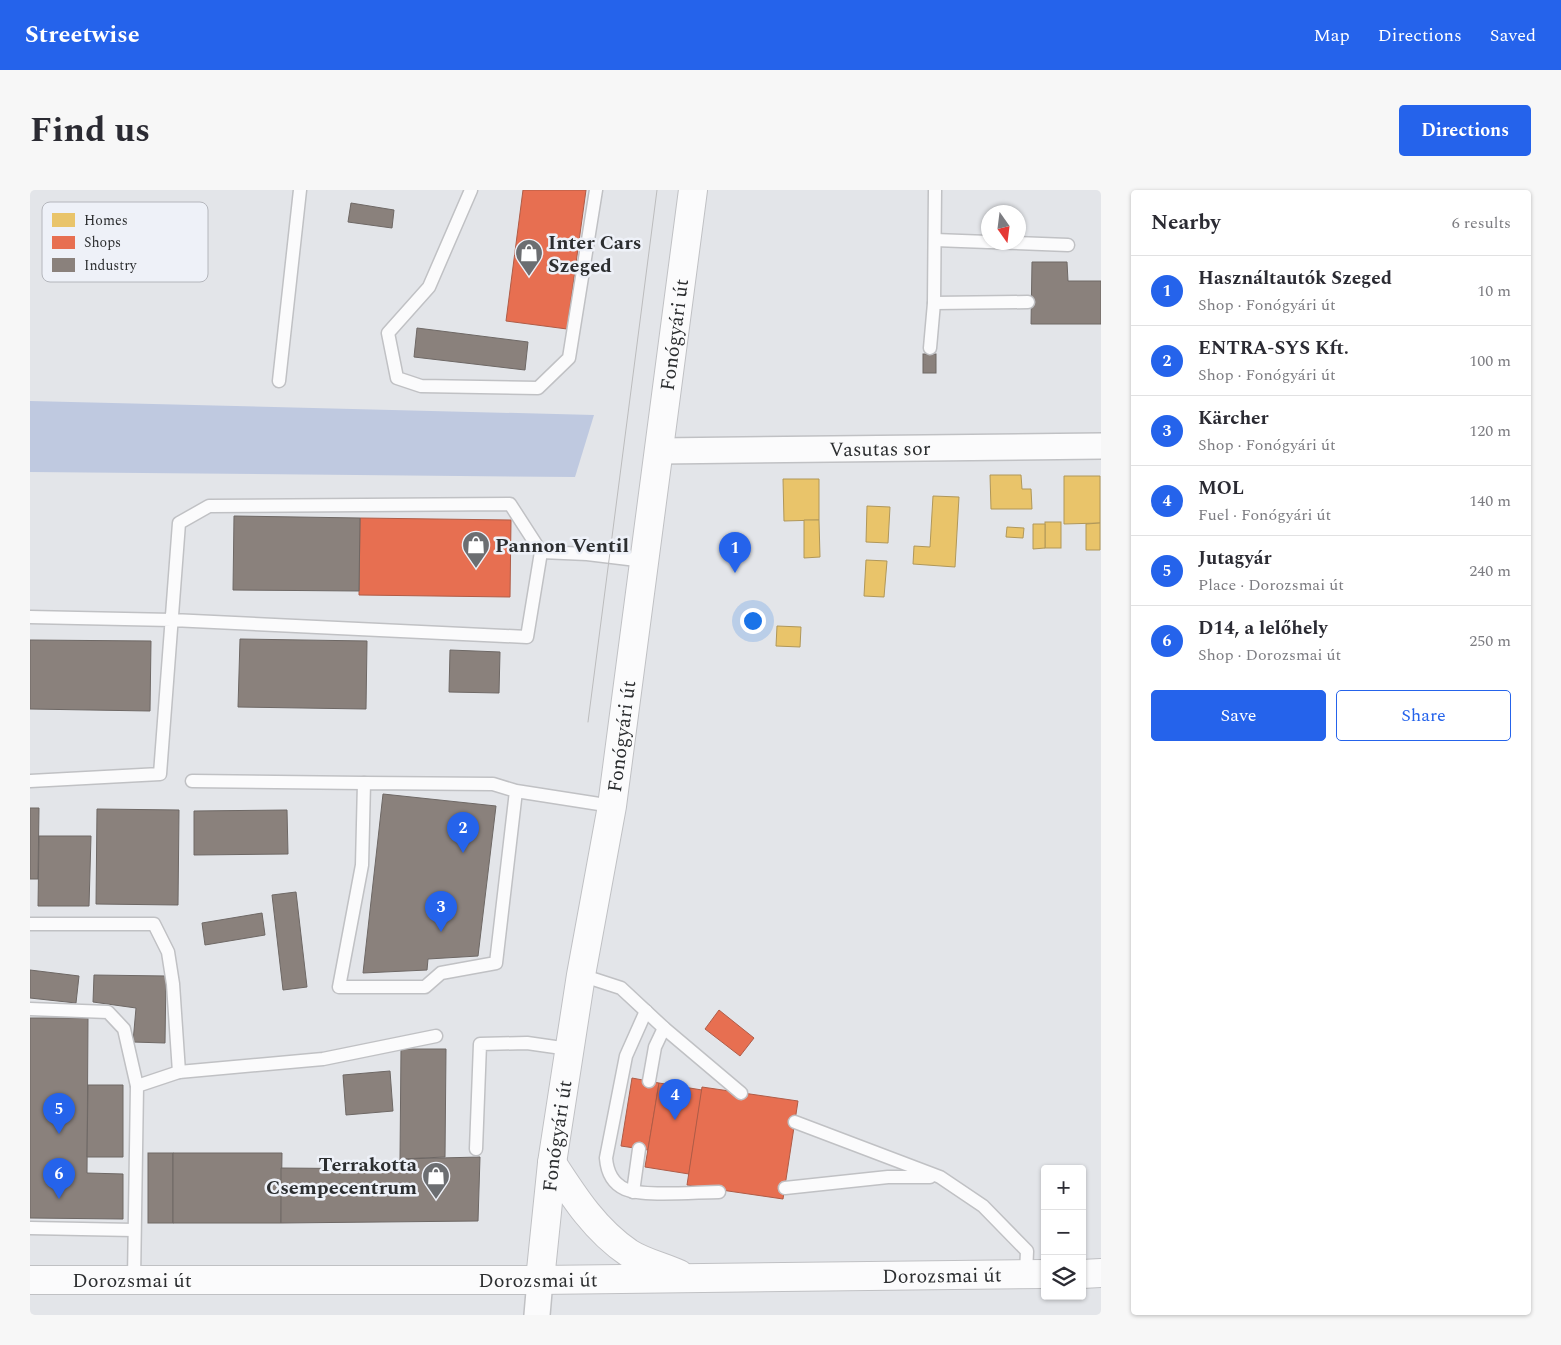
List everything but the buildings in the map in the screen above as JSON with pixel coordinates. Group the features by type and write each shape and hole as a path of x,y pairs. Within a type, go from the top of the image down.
{"main road":[{"name":"Fonógyári út","path":"540,1280 552,1163 569,1049 612,806 693,190"},
{"path":"552,1163 576,1201 597,1227 630,1254 689,1278"},
{"path":"1086,1274 1101,1273"},
{"name":"Dorozsmai út","path":"30,1280 540,1280 1035,1274"}],"street":[{"name":"Vasutas sor","path":"659,451 1101,446"},
{"path":"537,1315 540,1280"}],"lane":[{"path":"279,381 300,190"},
{"path":"471,190 429,287 388,333 398,378 421,386 538,388 569,358 596,190"},
{"path":"930,348 934,303 935,190"},
{"path":"935,240 981,242"},
{"path":"1026,243 1068,245"},
{"path":"934,303 1028,302"},
{"path":"30,617 172,620 528,637 541,552 510,504 209,506 180,523 172,620 160,774 30,782"},
{"path":"541,552 588,554 645,561"},
{"path":"192,781 493,784 516,791 612,806"},
{"path":"364,783 362,865 339,987 425,986 441,973 496,963 516,791"},
{"path":"30,924 154,924 168,952 173,984 179,1072"},
{"path":"581,974 621,988 664,1028 741,1093"},
{"path":"30,1009 108,1012 124,1029 136,1086 134,1279"},
{"path":"646,1011 626,1056 606,1158 606,1168 615,1182 624,1189 633,1192 719,1192"},
{"path":"649,1081 655,1047 664,1028"},
{"path":"136,1086 179,1072 322,1059 436,1036"},
{"path":"476,1149 480,1044 527,1043 569,1049"},
{"path":"795,1122 940,1177 983,1206 1027,1252 1035,1274"},
{"path":"633,1192 639,1148"},
{"path":"785,1188 905,1176 940,1177"},
{"path":"30,1228 134,1230"}],"shaded area":[{"path":"30,401 594,415 575,477 30,472"}],"tram line":[{"path":"588,722 657,190"}],"place":[{"name":"Inter Cars Szeged","path":"529,277"},
{"name":"Pannon Ventil","path":"476,569"},
{"name":"Használtautók Szeged","path":"735,573"},
{"name":"ENTRA-SYS Kft.","path":"463,853"},
{"name":"Kärcher","path":"441,932"},
{"name":"MOL","path":"675,1120"},
{"name":"Jutagyár","path":"59,1134"},
{"name":"D14, a lelőhely","path":"59,1199"},
{"name":"Terrakotta Csempecentrum","path":"436,1200"}]}
